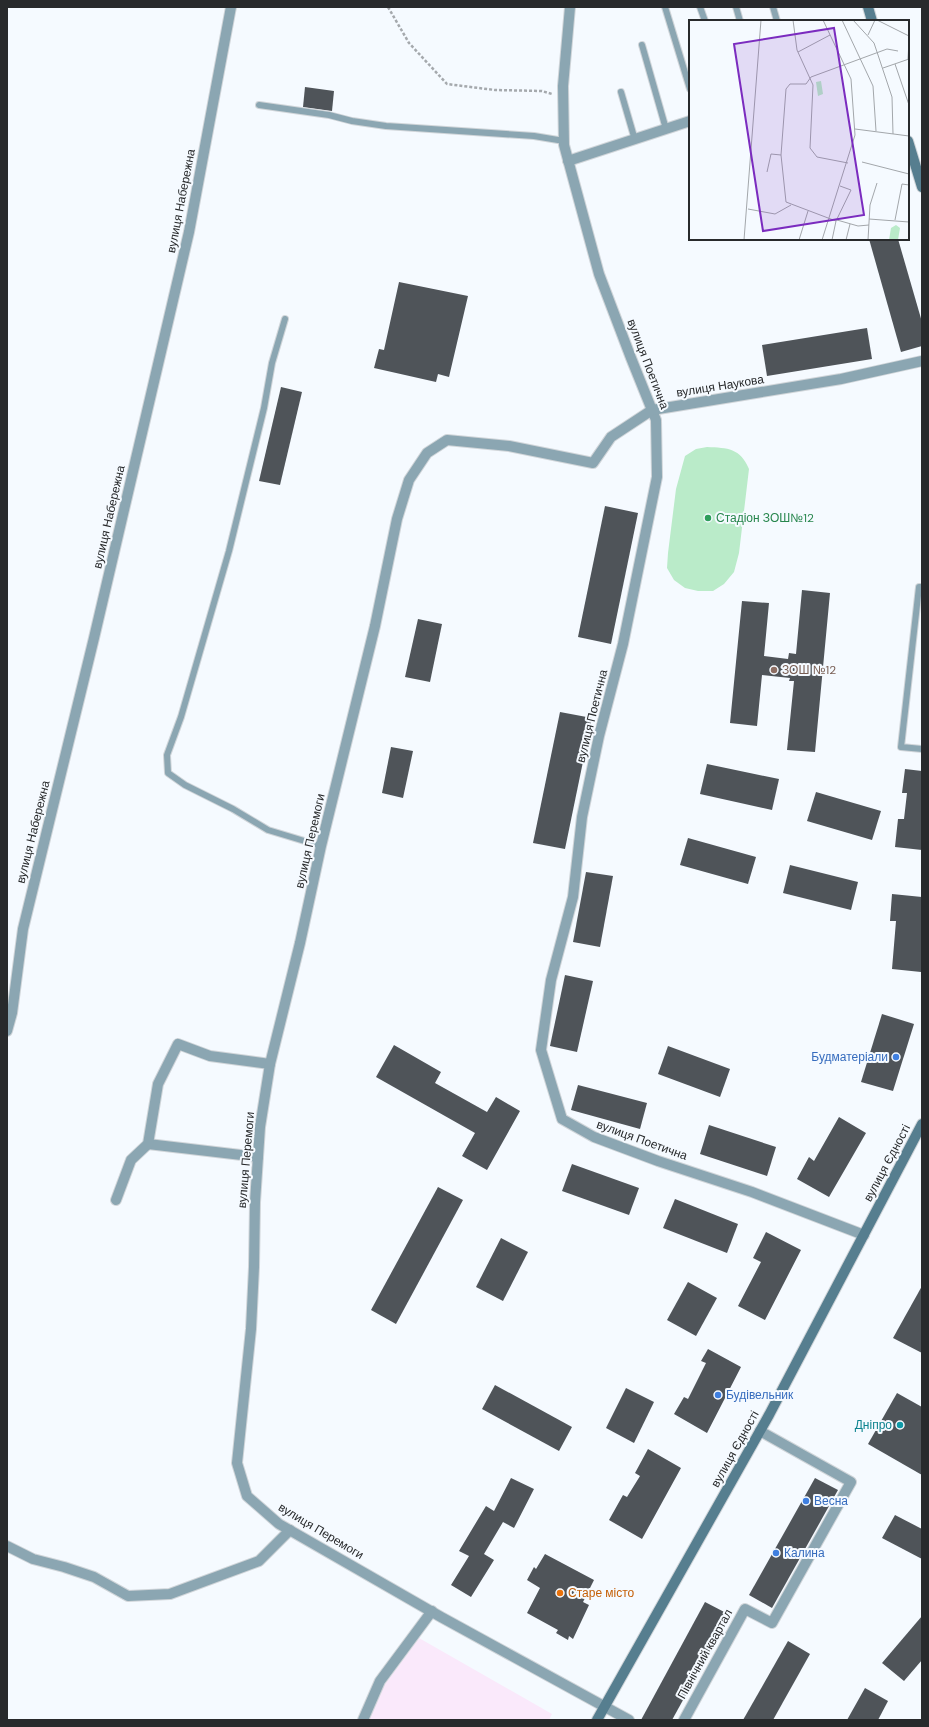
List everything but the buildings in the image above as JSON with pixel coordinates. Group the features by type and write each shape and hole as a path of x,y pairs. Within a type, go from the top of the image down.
{"street":[{"name":"вулиця Набережна","path":"7,1031 12,1013 23,929 94,638 189,232 231,7"},
{"name":"вулиця Поетична","path":"570,7 563,96 564,141 568,161 600,274 656,420 657,477 623,644 599,736 582,817 573,897 551,980 542,1050 562,1119 594,1138 752,1192 864,1235"},
{"path":"868,7 872,20"},
{"path":"568,161 689,121"},
{"path":"909,144 922,187"},
{"name":"вулиця Наукова","path":"446,440 509,446 593,463 611,437 652,410 841,379 922,361"},
{"name":"вулиця Перемоги","path":"446,440 427,453 409,480 397,520 375,626 321,846 300,943 270,1064 260,1127 255,1202 251,1329 237,1463 247,1496 279,1524 432,1611 605,1706"},
{"path":"116,1200 131,1160 148,1144 158,1084 178,1044 210,1056 270,1064"},
{"name":"вулиця Єдності","path":"597,1720 760,1431 922,1124"},
{"path":"148,1144 258,1157"},
{"name":"Північний квартал","path":"684,1720 745,1609 772,1623 851,1482 760,1431"},
{"path":"7,1546 33,1559 94,1577 128,1596 170,1594 259,1561 290,1530"},
{"path":"363,1720 380,1681 432,1611"},
{"path":"605,1706 629,1720"}],"lane":[{"path":"665,7 689,86"},
{"path":"700,7 705,20"},
{"path":"736,7 740,20"},
{"path":"773,7 778,20"},
{"path":"642,45 666,129"},
{"path":"621,92 635,140"},
{"path":"259,105 329,115 352,121 386,126 534,136 564,141"},
{"path":"285,319 272,363 264,408 229,551 181,717 167,754 168,773 186,785 233,809 268,830 321,846"},
{"path":"922,587 919,586 901,747 922,749"}],"path":[{"path":"388,7 409,43 447,84 495,90 542,91 563,96"}],"shaded area":[{"path":"419,1638 552,1714 549,1720 367,1720 379,1692"}],"green space":[{"name":"Стадіон ЗОШ№12","path":"707,447 732,450 742,457 749,469 739,553 734,572 724,584 713,591 698,591 685,588 674,580 667,568 676,489 685,456 696,449"}],"place":[{"name":"Стадіон ЗОШ№12","path":"708,518"},
{"name":"ЗОШ №12","path":"774,670"},
{"name":"Будматеріали","path":"896,1057"},
{"name":"Будівельник","path":"718,1395"},
{"name":"Дніпро","path":"900,1425"},
{"name":"Весна","path":"806,1501"},
{"name":"Калина","path":"776,1553"},
{"name":"Старе місто","path":"560,1593"}]}
